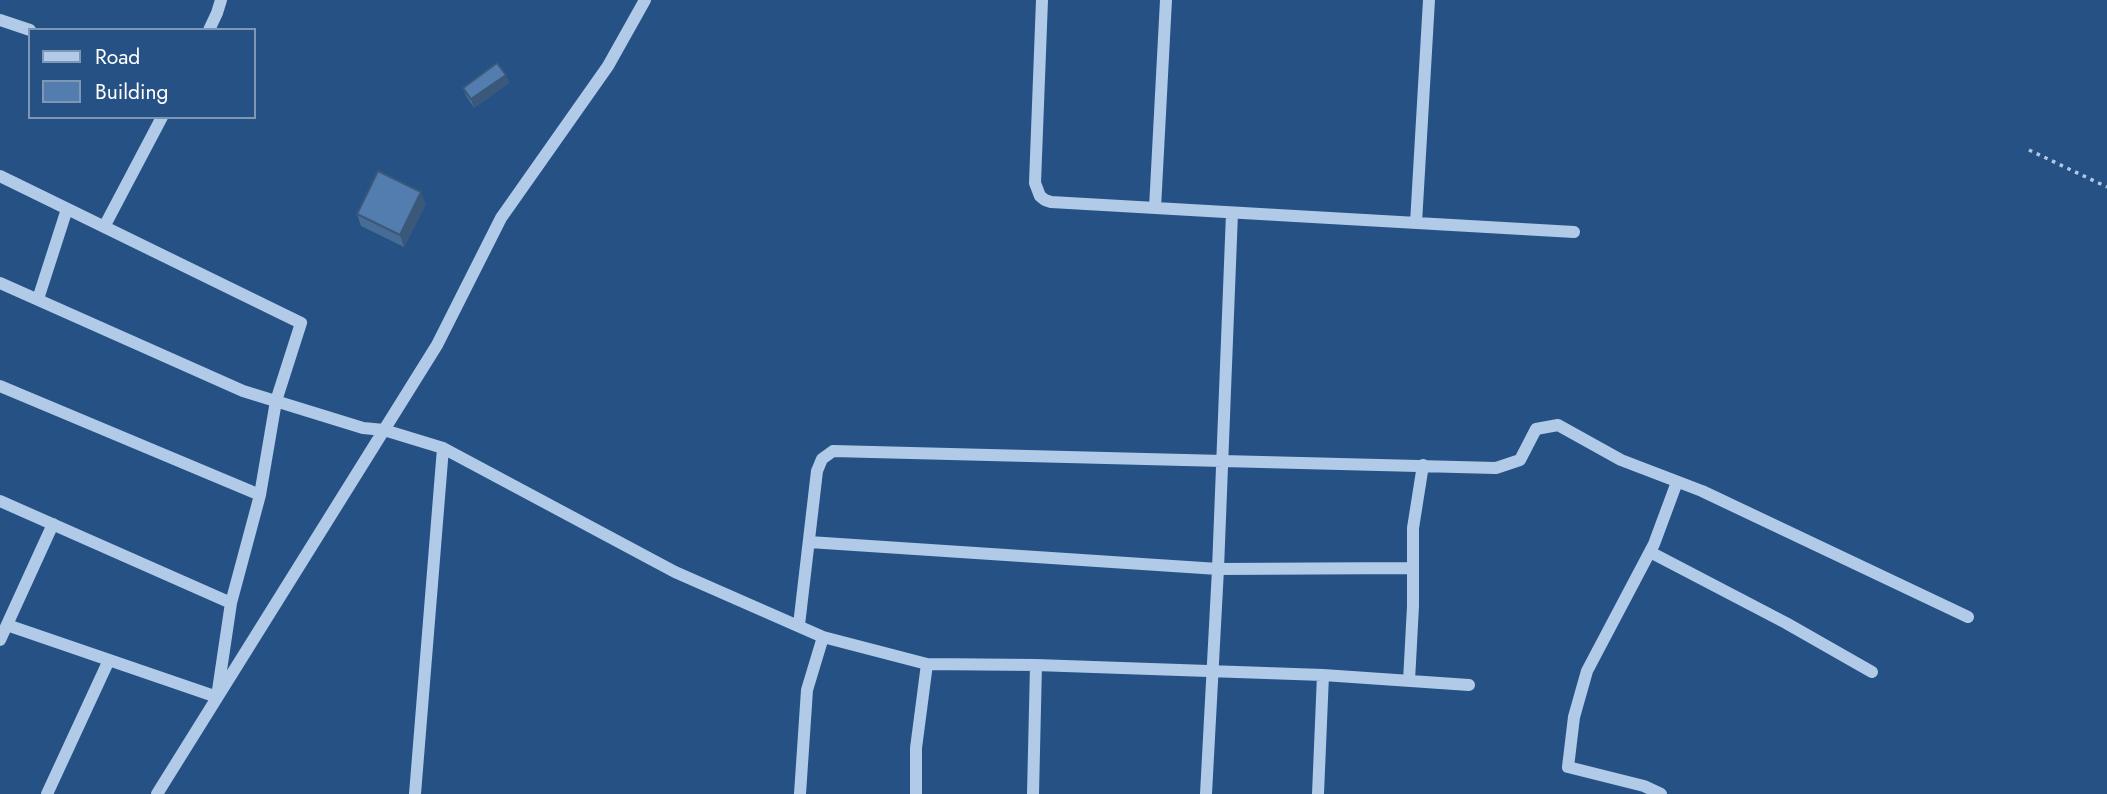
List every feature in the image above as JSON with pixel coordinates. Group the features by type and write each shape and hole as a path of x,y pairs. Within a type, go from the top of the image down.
{"street":[{"path":"209,28 220,0"},
{"path":"157,794 436,345 502,218 608,66 645,0"},
{"path":"1042,0 1035,183 1036,190 1045,200 1574,232"},
{"path":"1155,208 1166,0"},
{"path":"1416,223 1429,0"},
{"path":"0,20 28,29"},
{"path":"104,227 161,119"},
{"path":"0,176 301,323 276,401 260,495 231,603 217,697"},
{"path":"38,299 67,209"},
{"path":"1206,794 1218,569 1231,213"},
{"path":"0,283 243,391 363,428 384,430 443,448 675,572 823,637 927,664 1323,675 1469,685"},
{"path":"0,386 260,495"},
{"path":"799,625 819,464 834,451 1496,468 1520,460 1536,429 1558,425 1621,460 1702,491 1968,617"},
{"path":"415,794 443,448"},
{"path":"1409,681 1413,528 1423,465"},
{"path":"1661,794 1644,786 1568,767 1574,717 1587,671 1650,552 1677,482"},
{"path":"0,501 231,603"},
{"path":"0,640 53,524"},
{"path":"809,542 1218,569 1413,568"},
{"path":"1650,552 1786,623 1872,672"},
{"path":"7,625 217,697"},
{"path":"800,794 807,690 823,637"},
{"path":"47,794 108,660"},
{"path":"916,794 916,748 927,664"},
{"path":"1033,794 1036,665"},
{"path":"1318,794 1323,675"}],"path":[{"path":"2029,150 2107,187"}],"building":[{"path":"497,63 506,75 471,99 463,88"},
{"path":"378,171 421,192 400,235 357,214"}]}
